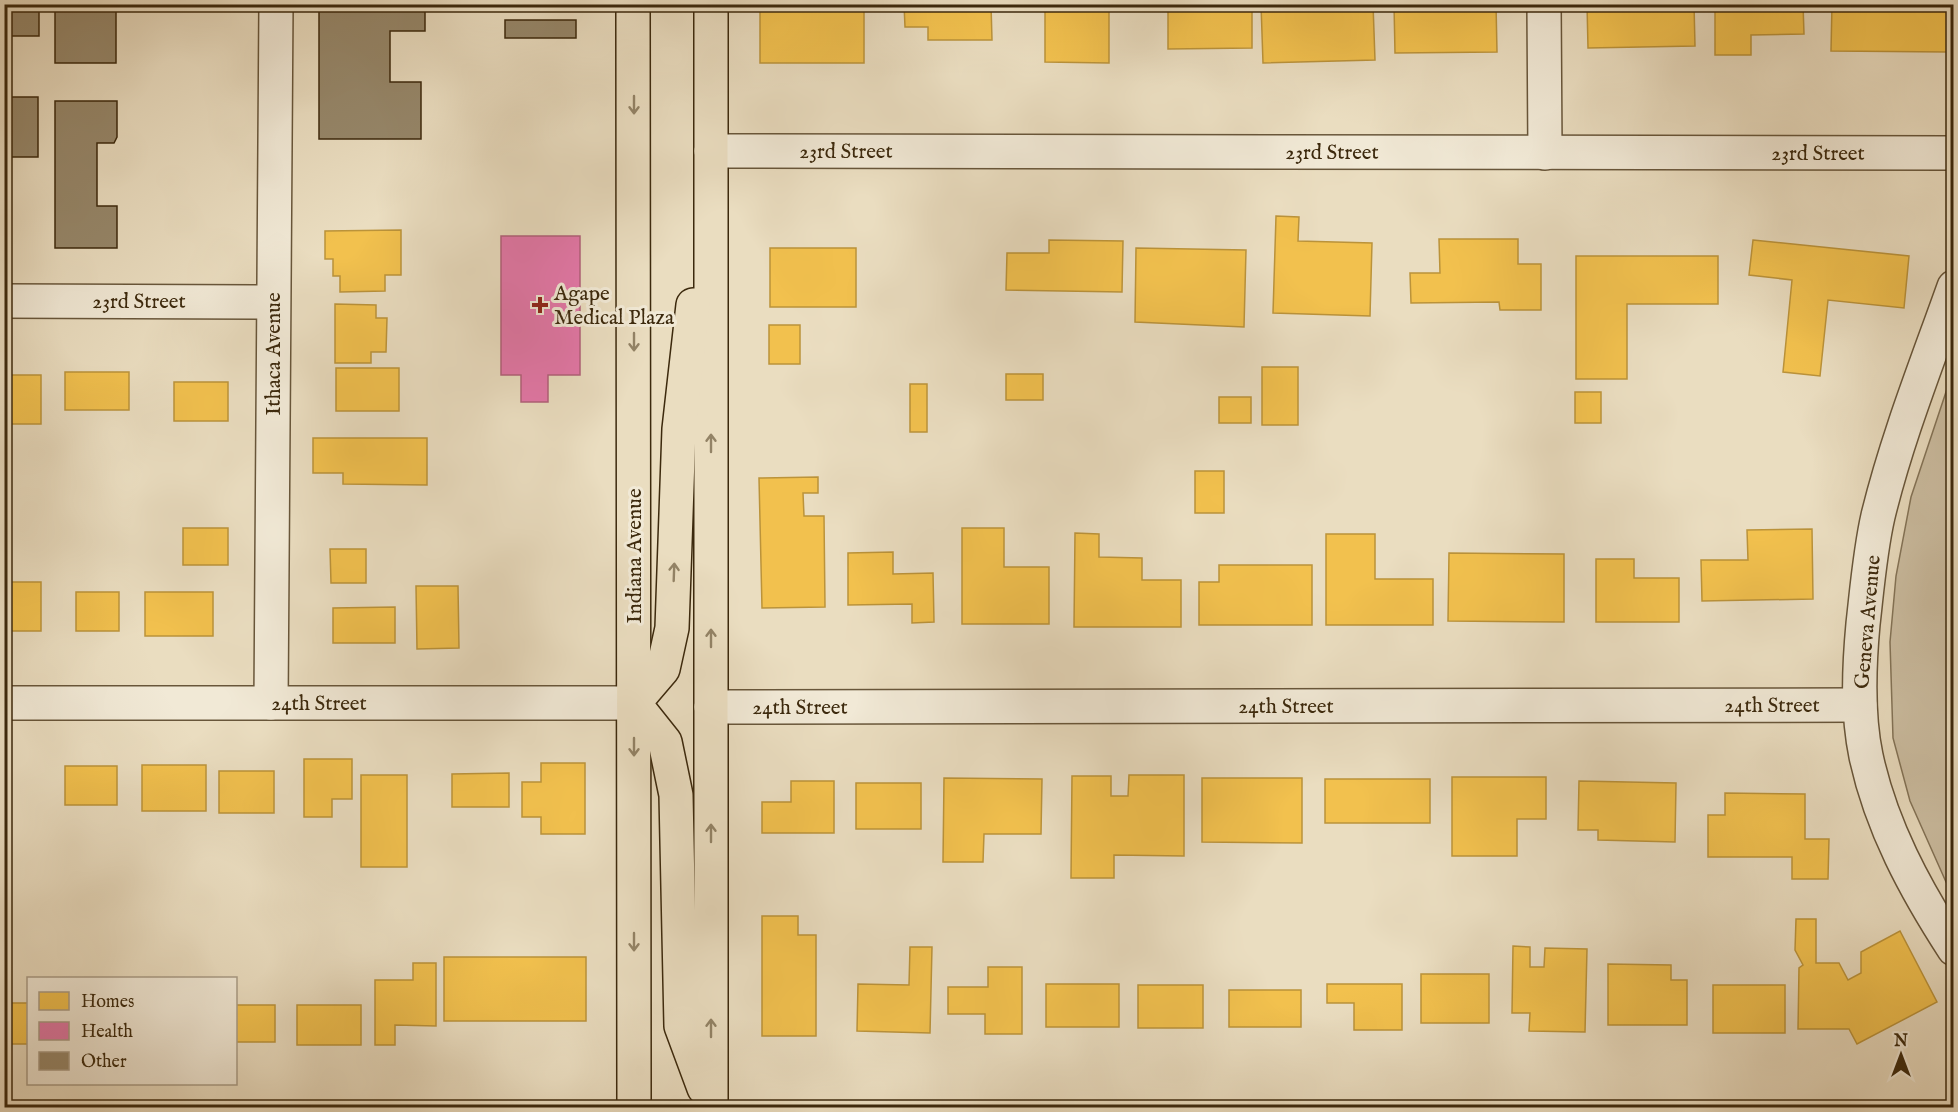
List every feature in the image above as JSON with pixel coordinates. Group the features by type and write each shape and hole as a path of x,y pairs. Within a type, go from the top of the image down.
{"main road":[{"name":"Indiana Avenue","path":"633,4 634,1107"},
{"path":"634,61 655,4"},
{"path":"711,4 711,1107"},
{"path":"711,151 679,429 672,628 663,669 634,703 665,742 676,795 681,1026 711,1107"}],"street":[{"name":"Ithaca Avenue","path":"271,703 276,4"},
{"path":"1544,4 1545,153"},
{"name":"23rd Street","path":"711,151 1953,153"},
{"name":"Geneva Avenue","path":"1953,287 1900,438 1878,517 1866,591 1859,660 1860,705 1866,754 1879,805 1897,850 1931,915 1953,949"},
{"name":"23rd Street","path":"4,301 273,302"},
{"name":"24th Street","path":"4,703 634,703"},
{"name":"24th Street","path":"711,707 1860,705"}],"shaded area":[{"path":"1953,371 1953,893 1910,801 1893,738 1890,642 1896,576 1911,497"}],"building: Homes":[{"path":"760,4 864,4 864,63 760,63"},
{"path":"904,4 991,4 992,40 928,40 928,27 905,27"},
{"path":"1045,4 1109,4 1109,63 1045,62"},
{"path":"1131,4 1252,4 1252,48 1168,49 1168,11 1131,11"},
{"path":"1261,4 1373,4 1375,60 1263,63"},
{"path":"1394,4 1496,4 1497,52 1395,53"},
{"path":"1587,4 1694,4 1695,46 1588,48"},
{"path":"1715,4 1803,4 1804,34 1751,35 1751,55 1715,55"},
{"path":"1832,4 1949,4 1948,52 1831,51"},
{"path":"1276,216 1299,217 1298,241 1372,243 1370,316 1273,313"},
{"path":"401,230 401,275 385,275 385,291 340,292 340,276 333,276 333,259 325,259 325,231"},
{"path":"1439,239 1518,239 1518,264 1541,264 1541,310 1500,310 1499,302 1411,303 1410,273 1440,273"},
{"path":"1049,240 1123,241 1122,292 1006,290 1007,253 1049,253"},
{"path":"1753,240 1909,256 1904,308 1828,300 1820,376 1783,372 1792,280 1749,275"},
{"path":"770,248 856,248 856,307 770,307"},
{"path":"1136,248 1246,250 1244,327 1135,322"},
{"path":"1576,256 1718,256 1718,304 1627,304 1627,379 1576,379"},
{"path":"335,304 376,305 376,318 387,318 386,352 371,352 371,363 335,363"},
{"path":"769,325 800,325 800,364 769,364"},
{"path":"1262,367 1298,367 1298,425 1262,425"},
{"path":"336,368 399,368 399,411 336,411"},
{"path":"65,372 129,372 129,410 65,410"},
{"path":"1006,374 1043,374 1043,400 1006,400"},
{"path":"4,375 41,375 41,424 4,424"},
{"path":"174,382 228,382 228,421 174,421"},
{"path":"910,384 927,384 927,432 910,432"},
{"path":"1575,392 1601,392 1601,423 1575,423"},
{"path":"1219,397 1251,397 1251,423 1219,423"},
{"path":"313,438 427,438 427,485 343,484 343,473 313,473"},
{"path":"1195,471 1224,471 1224,513 1195,513"},
{"path":"818,477 818,493 803,493 804,516 824,516 825,607 762,608 759,478"},
{"path":"183,528 228,528 228,565 183,565"},
{"path":"962,528 1004,528 1004,567 1049,567 1049,624 962,624"},
{"path":"1812,529 1813,599 1702,601 1701,560 1748,560 1747,530"},
{"path":"1075,533 1099,534 1099,557 1142,558 1142,580 1181,580 1181,627 1074,627"},
{"path":"1326,534 1375,534 1375,579 1433,579 1433,625 1326,625"},
{"path":"330,549 366,549 366,583 331,583"},
{"path":"893,552 893,574 933,573 934,622 912,623 912,604 848,605 848,553"},
{"path":"1449,553 1564,554 1564,622 1448,621"},
{"path":"1596,559 1634,559 1634,578 1679,578 1679,622 1596,622"},
{"path":"1219,565 1312,565 1312,625 1199,625 1199,582 1219,582"},
{"path":"4,582 41,582 41,631 4,631"},
{"path":"416,586 458,586 459,648 417,649"},
{"path":"76,592 119,592 119,631 76,631"},
{"path":"145,592 213,592 213,636 145,636"},
{"path":"395,607 395,643 333,643 333,608"},
{"path":"304,759 352,759 352,799 332,799 332,817 304,817"},
{"path":"541,763 585,763 585,834 541,834 541,817 522,817 522,782 541,782"},
{"path":"142,765 206,765 206,811 142,811"},
{"path":"65,766 117,766 117,805 65,805"},
{"path":"219,771 274,771 274,813 219,813"},
{"path":"509,773 509,807 452,807 452,774"},
{"path":"361,775 407,775 407,867 361,867"},
{"path":"1129,775 1184,775 1184,856 1114,855 1114,878 1071,878 1072,776 1111,776 1111,796 1128,796"},
{"path":"1452,777 1546,777 1546,819 1517,819 1517,856 1452,856"},
{"path":"944,778 1042,779 1041,834 984,834 983,862 943,862"},
{"path":"1202,778 1302,778 1302,843 1202,842"},
{"path":"1325,779 1430,779 1430,823 1325,823"},
{"path":"791,781 834,781 834,833 762,833 762,802 791,802"},
{"path":"1579,781 1676,783 1675,842 1598,840 1598,830 1578,830"},
{"path":"856,783 921,783 921,829 856,829"},
{"path":"1725,793 1805,794 1805,839 1829,839 1828,879 1792,879 1792,857 1708,857 1708,815 1725,815"},
{"path":"762,916 798,916 798,935 816,935 816,1036 762,1036"},
{"path":"1796,919 1816,919 1816,963 1839,963 1848,980 1861,973 1861,952 1900,931 1937,1002 1857,1044 1849,1029 1798,1029 1799,968 1803,965 1795,950"},
{"path":"1513,946 1530,947 1530,967 1544,967 1545,948 1587,949 1585,1032 1529,1031 1530,1013 1512,1013"},
{"path":"910,947 932,947 930,1033 857,1031 858,984 909,985"},
{"path":"444,957 586,957 586,1021 444,1021"},
{"path":"413,963 436,963 436,1026 395,1025 395,1045 375,1045 375,980 413,980"},
{"path":"1608,964 1671,965 1671,980 1687,980 1687,1025 1608,1025"},
{"path":"988,967 1022,967 1022,1034 985,1034 985,1014 948,1014 948,987 988,987"},
{"path":"1421,974 1489,974 1489,1023 1421,1023"},
{"path":"1046,984 1119,984 1119,1027 1046,1027"},
{"path":"1327,984 1402,984 1402,1030 1354,1030 1354,1003 1327,1003"},
{"path":"1138,985 1203,985 1203,1028 1138,1028"},
{"path":"1713,985 1785,985 1785,1033 1713,1033"},
{"path":"1229,990 1301,990 1301,1027 1229,1027"},
{"path":"4,1003 27,1003 27,1044 4,1044"},
{"path":"237,1005 275,1005 275,1042 237,1042"},
{"path":"297,1005 361,1005 361,1045 297,1045"}],"building: Health":[{"name":"Agape Medical Plaza","path":"501,236 580,236 580,375 548,375 548,402 521,402 521,375 501,375"}],"building: Other":[{"path":"4,4 39,4 39,36 4,36"},
{"path":"55,4 116,4 116,63 55,63"},
{"path":"319,4 425,4 425,31 390,31 390,82 421,82 421,139 319,139"},
{"path":"525,4 581,4 581,8 525,8"},
{"path":"505,20 576,20 576,38 505,38"},
{"path":"4,97 38,97 38,157 4,157"},
{"path":"55,101 117,101 117,137 114,143 97,143 97,206 117,206 117,248 55,248"}],"place":[{"name":"Agape Medical Plaza","path":"540,305"}]}
